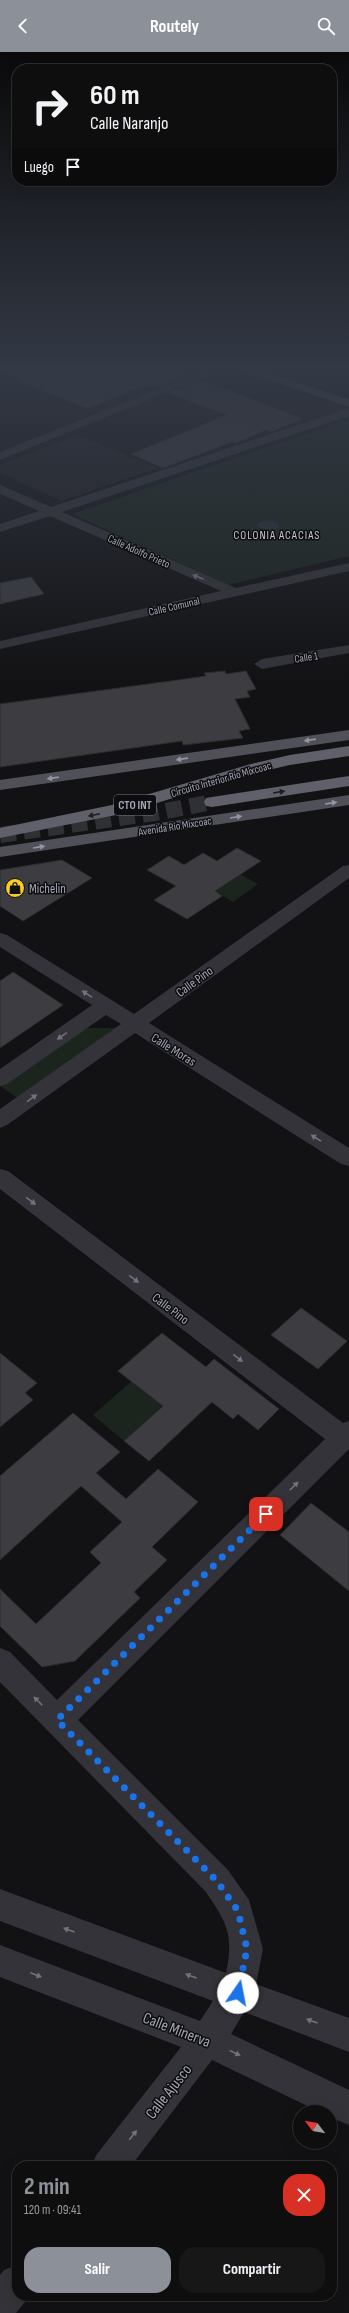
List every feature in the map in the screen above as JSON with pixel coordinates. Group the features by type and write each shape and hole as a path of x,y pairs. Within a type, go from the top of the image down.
{"highway":[{"name":"Circuito Interior Río Mixcoac","path":"0,833 115,810 251,769 290,760 349,751"},
{"name":"Circuito Interior Río Mixcoac","path":"212,802 349,781"}],"main road":[{"path":"0,785 349,735"},
{"name":"Avenida Río Mixcoac","path":"0,852 349,800"}],"street":[{"path":"0,528 163,475"},
{"name":"Calle Adolfo Prieto","path":"0,489 234,592"},
{"name":"Calle Comunal","path":"0,645 349,567"},
{"name":"Calle 1","path":"262,664 349,649"},
{"name":"Calle Pino","path":"0,1120 349,870"},
{"name":"Calle Moras","path":"0,939 349,1158"},
{"path":"0,1079 106,1006"},
{"name":"Calle Pino","path":"0,1177 346,1435"},
{"path":"57,1720 346,1435"},
{"path":"0,1662 217,1881 238,1911 247,1949 238,1993"},
{"path":"0,1905 349,2035"},
{"name":"Calle Minerva","path":"0,1961 208,2040 349,2108"},
{"name":"Calle Ajusco","path":"113,2161 208,2040 238,1993"},
{"path":"0,2304 12,2289"}],"shaded area":[{"path":"3,475 140,475 61,501"},
{"path":"187,475 349,475 349,556 228,585 72,514"},
{"path":"267,520 278,523 279,528 268,531 258,527 258,523"},
{"path":"217,861 258,884 233,902 190,877"},
{"path":"81,1028 124,1028 22,1101 0,1086"},
{"path":"132,1381 163,1405 124,1441 93,1415"}],"building":[{"path":"31,577 44,594 0,604 0,583"},
{"path":"225,671 226,674 246,671 256,689 247,691 250,697 235,699 250,729 239,731 243,738 183,745 182,741 0,767 0,704 206,676 204,673"},
{"path":"237,848 261,861 215,891 222,896 187,919 154,900 176,886 147,870 169,856 184,865 203,853 217,861"},
{"path":"62,860 92,878 23,921 0,906 0,870"},
{"path":"13,972 63,1005 0,1048 0,981"},
{"path":"301,1308 347,1341 318,1369 271,1335"},
{"path":"162,1333 206,1367 214,1359 279,1409 258,1430 238,1414 233,1419 212,1402 149,1461 124,1441 163,1406 118,1371"},
{"path":"0,1353 37,1383 25,1393 33,1400 0,1427"},
{"path":"73,1413 120,1452 96,1473 126,1499 158,1469 198,1502 152,1547 167,1560 134,1592 140,1598 75,1661 42,1667 0,1626 0,1589 36,1624 101,1563 90,1552 122,1522 81,1486 0,1560 0,1476"},
{"path":"311,1503 349,1532 349,1591 280,1535"}],"tunnel":[{"path":"0,835 155,813 212,802"}],"place":[{"name":"Michelin","path":"15,888"}],"district":[{"name":"COLONIA ACACIAS","path":"277,535"}],"route":[{"path":"238,1993 247,1949 238,1911 217,1881 57,1720 266,1514"}]}
